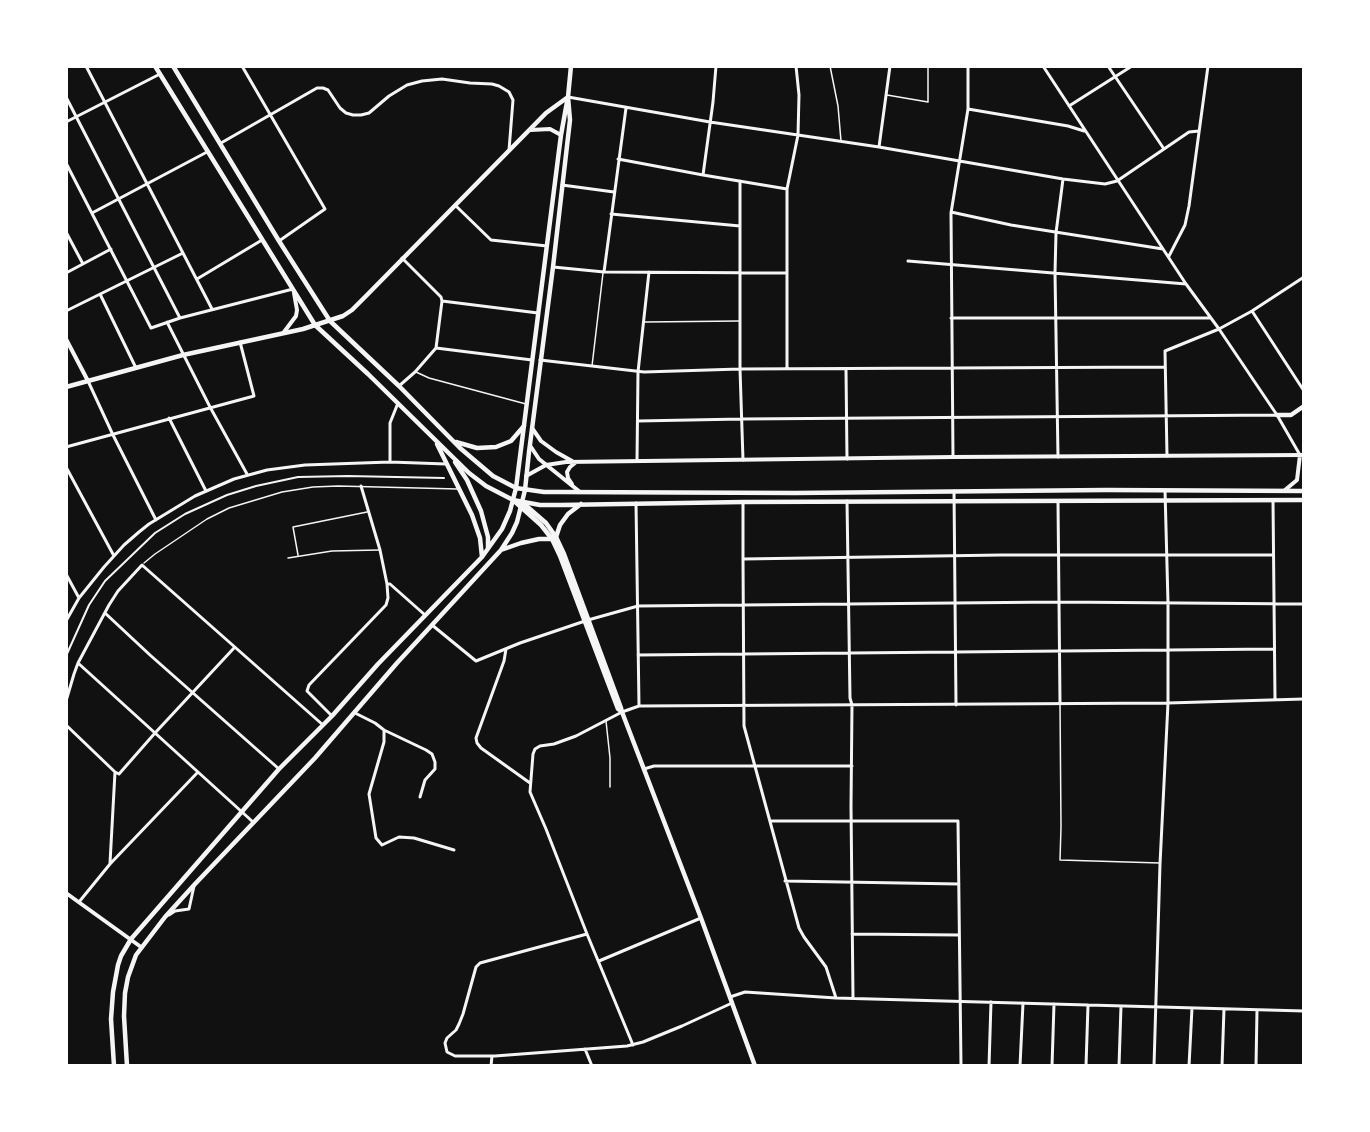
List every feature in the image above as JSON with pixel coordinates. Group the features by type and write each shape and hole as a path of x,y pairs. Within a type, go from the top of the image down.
{"main road":[{"path":"155,66 315,325 469,473 486,486 522,505 554,538 700,918 754,1066"},
{"path":"173,66 330,321 453,441 493,476 516,488 544,492 806,493 1304,491"},
{"path":"114,1066 111,1019 113,992 121,956 131,939 279,770 482,557 502,529 516,488 571,66"},
{"path":"66,387 183,355 284,333 343,316 352,310 456,206 546,113 568,98"},
{"path":"127,1066 125,993 128,977 141,947 195,884 292,783 355,713 501,550 513,533 525,490 570,120 568,98"},
{"path":"1277,415 1291,415 1304,406"},
{"path":"453,441 477,448 496,447 511,441 524,426"},
{"path":"435,439 472,515 480,538 482,557"},
{"path":"451,454 467,480 481,511 488,537 488,548"},
{"path":"580,492 573,495 573,501 581,504"},
{"path":"522,505 848,501 1304,500"},
{"path":"554,538 568,514 581,504"},
{"path":"501,550 521,543 554,538"}],"street":[{"path":"86,66 212,309"},
{"path":"242,66 325,209 279,241"},
{"path":"703,175 716,66"},
{"path":"787,369 787,189 798,135 799,95 796,66"},
{"path":"879,147 890,66"},
{"path":"953,457 951,212 968,109 968,66"},
{"path":"1043,66 1186,284 1277,415 1304,460"},
{"path":"1108,66 1164,149"},
{"path":"1069,106 1132,66"},
{"path":"1168,256 1185,225 1190,206 1208,66"},
{"path":"66,122 160,74"},
{"path":"220,143 317,88 328,90 346,113 361,116 407,85 442,79 492,84 509,92 513,100 508,152"},
{"path":"66,97 180,318"},
{"path":"568,98 1105,184 1117,181 1189,132 1199,131"},
{"path":"604,272 626,108"},
{"path":"968,109 1068,126 1085,132"},
{"path":"530,130 550,129 561,135"},
{"path":"92,213 209,151"},
{"path":"618,159 787,189"},
{"path":"66,163 152,328 212,309 293,289 296,316 284,333"},
{"path":"1058,457 1055,273 1056,232 1064,179"},
{"path":"740,181 742,460"},
{"path":"562,185 614,192"},
{"path":"456,206 491,240 547,246"},
{"path":"951,212 1011,225 1163,249"},
{"path":"611,214 740,226"},
{"path":"66,232 83,264"},
{"path":"196,279 263,239"},
{"path":"66,273 111,249"},
{"path":"66,311 183,253"},
{"path":"399,386 436,348 442,301 441,297 402,258"},
{"path":"908,261 1186,284"},
{"path":"553,267 604,272 787,273"},
{"path":"637,462 638,372 649,272"},
{"path":"1167,456 1165,351 1219,329 1252,311 1304,277"},
{"path":"100,294 136,368"},
{"path":"442,301 538,313"},
{"path":"1252,311 1304,391"},
{"path":"951,318 1211,318"},
{"path":"167,322 247,474"},
{"path":"66,339 156,519"},
{"path":"66,447 254,396 240,342"},
{"path":"436,348 532,360"},
{"path":"540,360 638,372 740,369 1165,367"},
{"path":"846,369 847,459"},
{"path":"390,462 390,423 398,403"},
{"path":"638,421 1277,415"},
{"path":"169,418 206,491"},
{"path":"531,428 548,446 576,462"},
{"path":"530,444 533,452 546,465 580,492"},
{"path":"526,476 546,465 576,462 1302,455"},
{"path":"1283,492 1297,480 1302,455"},
{"path":"66,621 79,598 131,539 156,519 195,496 247,474 294,466 390,462 447,464"},
{"path":"573,486 567,472 576,462"},
{"path":"66,467 114,556"},
{"path":"66,656 89,605 105,580 155,533 185,514 226,495 298,477 444,478"},
{"path":"332,716 307,691 309,685 386,605 388,598 380,550 361,486"},
{"path":"1154,1066 1168,703 1165,490"},
{"path":"954,491 956,705"},
{"path":"1058,500 1060,703"},
{"path":"848,501 854,998"},
{"path":"1274,501 1275,699"},
{"path":"743,502 744,726 799,928 826,967 836,998"},
{"path":"636,503 639,706"},
{"path":"743,559 1001,555 1273,555"},
{"path":"66,701 78,663 105,613 118,591 142,565 323,725"},
{"path":"66,574 79,598"},
{"path":"387,584 390,584 425,615"},
{"path":"432,625 476,661 587,621 638,606 1058,602 1304,604"},
{"path":"105,613 279,770"},
{"path":"66,725 95,754 120,774 235,648"},
{"path":"506,649 504,661 476,738 481,748 530,783"},
{"path":"638,655 1274,649"},
{"path":"78,663 254,822"},
{"path":"633,1045 530,792 533,754 540,746 554,744 576,736 621,712 639,706 1168,703 1304,699"},
{"path":"355,713 432,754 435,769 425,780 420,797"},
{"path":"384,730 384,742 369,794 376,838 382,845 399,837 414,838 454,850"},
{"path":"643,770 654,766 852,766"},
{"path":"110,864 115,772"},
{"path":"79,902 110,864 198,772"},
{"path":"771,821 958,821 961,1066"},
{"path":"785,881 959,884"},
{"path":"165,917 175,911 189,909 195,884"},
{"path":"66,893 141,947"},
{"path":"599,961 700,918"},
{"path":"587,934 480,963 476,967 463,1014 456,1030 445,1043 447,1052 456,1056 492,1056 633,1045 682,1026 745,992 836,998 1304,1011"},
{"path":"852,934 959,935"},
{"path":"989,1066 991,1002"},
{"path":"1020,1066 1023,1003"},
{"path":"1052,1066 1054,1004"},
{"path":"1086,1066 1088,1005"},
{"path":"1119,1066 1121,1006"},
{"path":"1189,1066 1191,1008"},
{"path":"1222,1066 1224,1009"},
{"path":"1256,1066 1257,1010"},
{"path":"585,1049 592,1066"},
{"path":"491,1066 492,1056"}],"lane":[{"path":"830,66 842,142"},
{"path":"886,94 928,102 928,66"},
{"path":"592,367 604,272"},
{"path":"643,322 740,321"},
{"path":"415,372 429,378 527,404"},
{"path":"1297,411 1304,414"},
{"path":"142,565 198,524 229,508 292,490 361,486 459,489"},
{"path":"298,555 293,527 368,512"},
{"path":"288,558 332,551 380,550"},
{"path":"1060,703 1060,860 1160,864"},
{"path":"606,721 610,788"}]}
